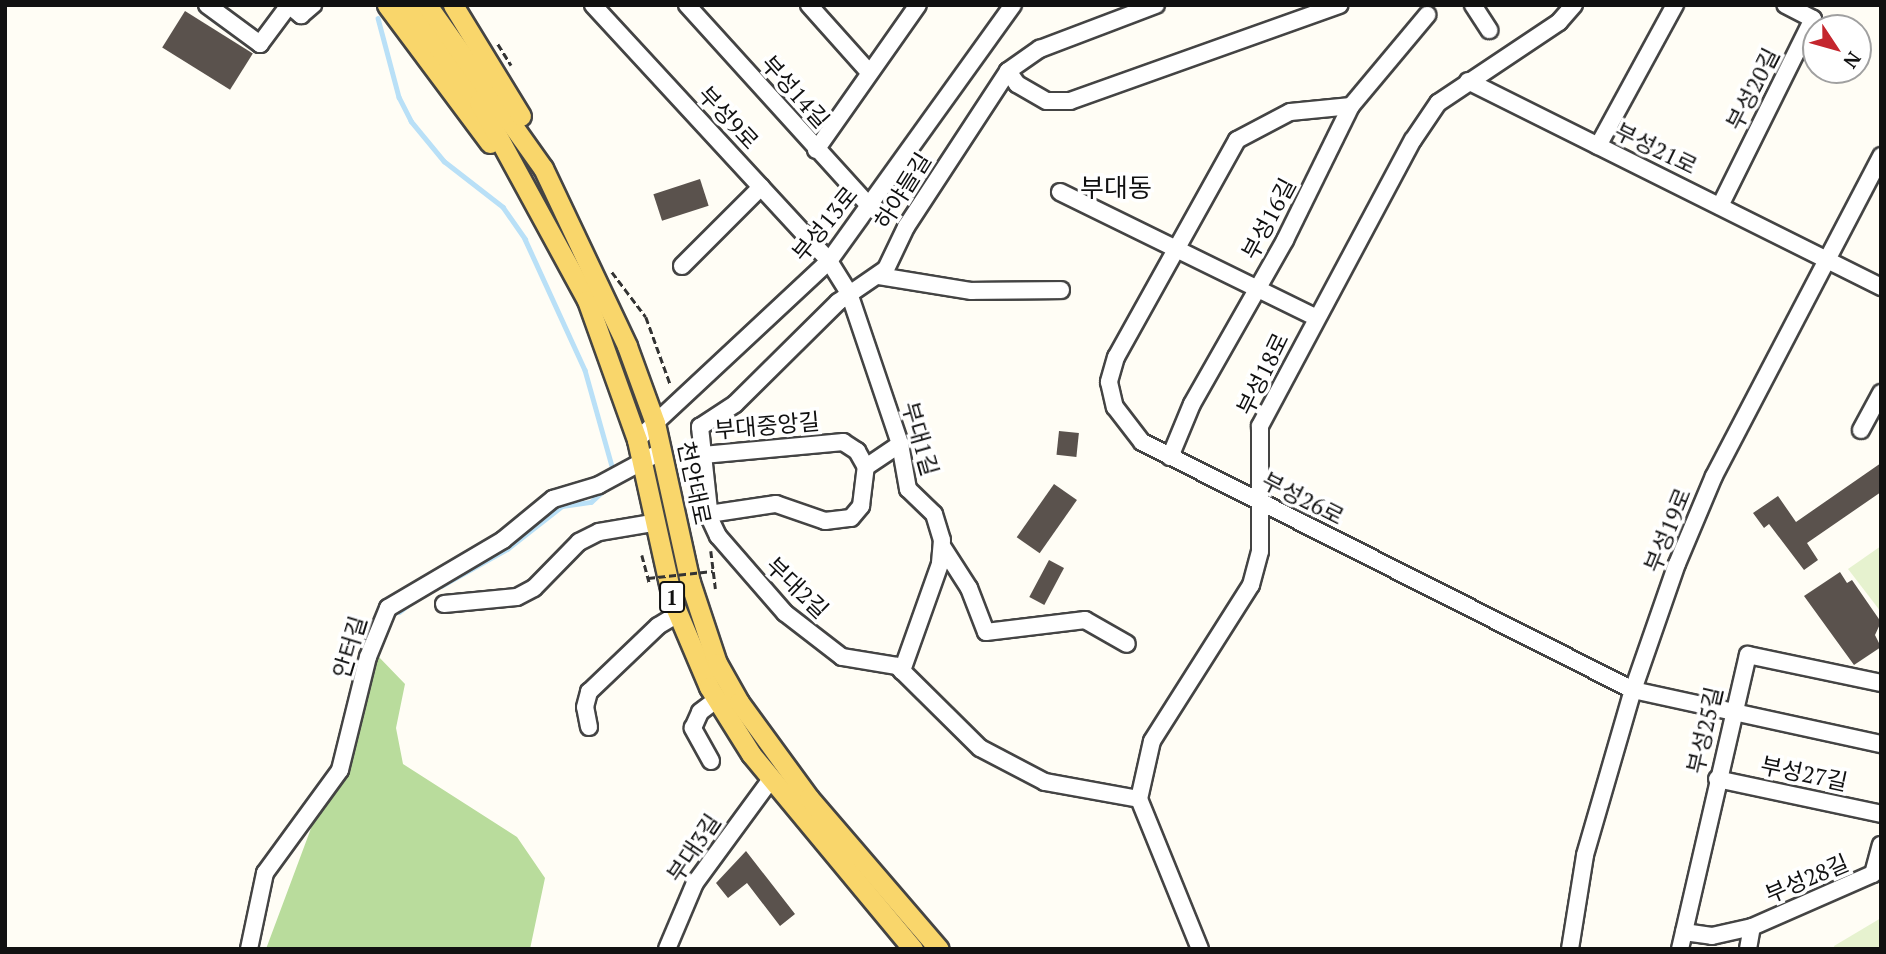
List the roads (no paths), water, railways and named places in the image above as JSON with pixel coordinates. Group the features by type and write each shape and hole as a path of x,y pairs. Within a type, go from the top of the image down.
{"main road":[{"name":"1","path":"387,5 529,194"},
{"name":"천안대로","path":"407,5 479,102 587,300 637,440 652,523 678,614 717,699 771,779 913,949"},
{"name":"천안대로","path":"428,5 542,168 627,346 655,424 690,582 717,663 738,702 809,798 939,949"},
{"name":"1","path":"453,5 502,78 542,168"}],"street":[{"path":"207,5 260,44 289,5 301,15 313,5"},
{"name":"부성9로","path":"593,5 828,261"},
{"name":"부성14길","path":"687,5 870,207"},
{"path":"808,5 869,72"},
{"path":"816,150 918,5"},
{"name":"부성13로","path":"637,440 828,261 870,207 1013,5"},
{"name":"하야들길","path":"700,427 735,404 849,293 879,276 1008,71 1040,49 1156,5"},
{"path":"1008,71 1038,97 1070,101 1339,5"},
{"path":"1473,5 1489,30"},
{"name":"부성18로","path":"1139,799 1152,741 1251,585 1260,551 1260,426 1413,140 1438,103 1559,22 1574,5"},
{"path":"1598,146 1675,5"},
{"name":"부성20길","path":"1720,206 1813,19 1785,5"},
{"name":"부성16길","path":"1170,457 1192,404 1258,287 1351,106 1427,15"},
{"name":"부성21로","path":"1468,81 1881,287"},
{"name":"부성26로","path":"1351,106 1290,112 1237,140 1116,357 1109,383 1124,421 1142,442 1170,457 1633,690 1731,715 1881,744"},
{"name":"부성19로","path":"1570,949 1585,855 1633,690 1714,476 1823,258 1881,156"},
{"path":"682,266 761,187"},
{"path":"1060,192 1317,318"},
{"name":"부대1길","path":"828,261 849,293 900,444 908,489 934,514 942,546 969,588 986,632 1085,620 1127,644"},
{"path":"879,276 972,291 1061,290"},
{"path":"1861,430 1881,393"},
{"name":"부대2길","path":"700,427 709,514 734,558 808,632 842,657 883,661 902,671 948,712 981,748 1045,782 1139,799"},
{"name":"부대중앙길","path":"703,455 843,442 857,451 866,467"},
{"path":"709,514 776,504 825,521 851,518 862,506 866,467 900,444"},
{"name":"안터길","path":"249,949 265,873 340,770 368,657 388,608 503,540 553,499 598,485 662,451"},
{"path":"444,604 517,597 534,588 579,542 599,532 652,523"},
{"path":"902,671 942,546"},
{"path":"589,727 589,692 658,625 678,614"},
{"name":"부성25길","path":"1680,949 1731,715 1748,654 1881,683"},
{"path":"711,761 693,728 700,712 717,699"},
{"name":"부대3길","path":"667,949 695,883 771,779"},
{"name":"부성27길","path":"1717,779 1881,814"},
{"path":"1139,799 1200,949"},
{"name":"부성28길","path":"1748,949 1752,926 1865,880 1873,874 1881,845"},
{"path":"1684,932 1712,936 1752,926"}],"waterway":[{"path":"378,18 399,97 411,121 444,161 503,207 525,239 585,370 614,473"},
{"path":"441,586 507,549 562,506 591,502 607,487"},
{"path":"399,612 412,602"}],"district":[{"name":"부대동","path":"1116,188"}]}
